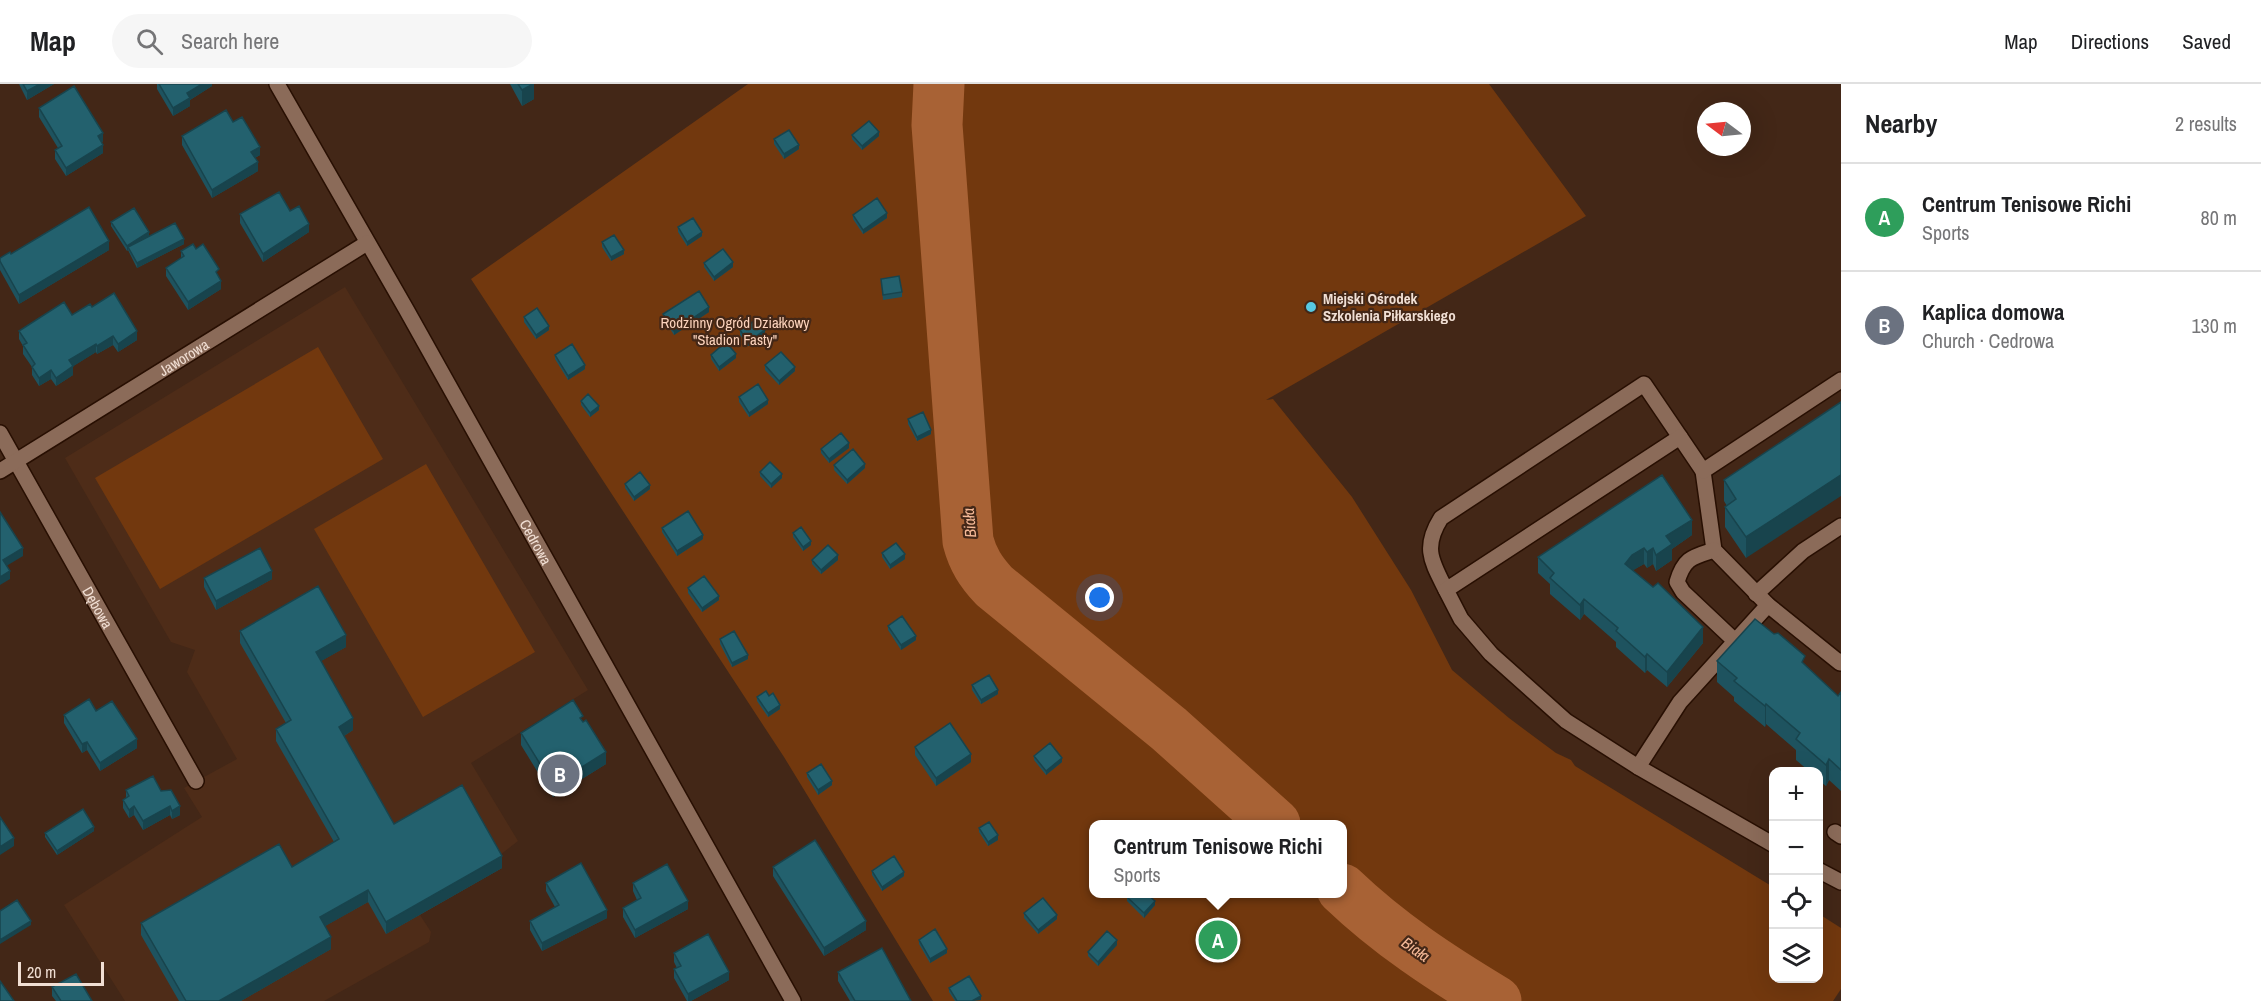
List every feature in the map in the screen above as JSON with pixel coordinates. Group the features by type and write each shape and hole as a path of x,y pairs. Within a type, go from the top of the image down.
{"street":[{"name":"Cedrowa","path":"277,84 793,1001"},
{"name":"Jaworowa","path":"0,471 368,243"},
{"path":"1702,471 1841,380"},
{"path":"1769,843 1638,767 1566,721 1513,675 1491,654 1461,619 1429,553 1430,541 1441,518 1644,384 1702,471 1714,550 1768,605 1841,662"},
{"name":"Dębowa","path":"0,433 196,781"},
{"path":"1446,590 1680,437"},
{"path":"1756,594 1803,551 1841,526"},
{"path":"1714,550 1692,557 1681,568 1677,582 1683,592 1735,641"},
{"path":"1638,767 1680,702 1768,605"},
{"path":"1823,873 1841,882"}],"shaded area":[{"path":"345,287 588,690 471,763 518,841 496,858 502,868 420,915 431,932 429,942 324,1001 125,1001 64,905 202,817 184,788 237,759 187,672 195,650 171,642 65,458"}],"green space":[{"name":"Rodzinny Ogród Działkowy \"Stadion Fasty\"","path":"748,84 1489,84 1586,216 1266,400 1273,399 1352,497 1411,590 1452,670 1509,718 1556,753 1571,760 1575,766 1769,885 1769,983 1823,983 1823,917 1841,928 1841,989 1833,1001 933,1001 784,757 471,279"},
{"path":"318,347 383,459 160,589 95,478"},
{"path":"426,464 535,652 423,717 314,529"}],"building":[{"path":"23,84 40,84 27,91"},
{"path":"159,84 202,84 187,93 190,98 173,108"},
{"path":"518,84 533,84 522,90"},
{"path":"74,86 103,133 98,136 103,145 66,168 55,150 62,146 39,108"},
{"path":"226,110 233,122 242,117 260,147 251,152 258,162 212,190 182,136"},
{"path":"869,121 879,132 862,146 852,135"},
{"path":"789,130 799,145 784,154 774,139"},
{"path":"279,192 290,211 299,206 309,224 263,254 240,214"},
{"path":"877,198 887,213 863,230 853,215"},
{"path":"89,207 109,241 19,295 0,258 10,252 11,254"},
{"path":"134,208 149,232 127,246 111,222"},
{"path":"693,218 702,232 687,242 678,227"},
{"path":"175,223 184,239 137,263 128,247"},
{"path":"614,235 624,250 611,257 602,242"},
{"path":"193,244 196,249 203,244 219,269 216,272 221,281 188,302 166,268 184,256 181,251"},
{"path":"723,249 733,262 714,277 704,263"},
{"path":"899,276 902,292 883,295 881,279"},
{"path":"699,291 709,307 674,331 663,314"},
{"path":"114,293 137,331 118,344 113,336 97,346 96,344 69,360 73,366 56,378 51,370 39,378 32,367 35,364 23,345 27,343 19,331 64,302 72,315 90,304 92,307"},
{"path":"537,308 549,326 536,335 524,317"},
{"path":"757,319 765,330 748,342 740,330"},
{"path":"726,342 736,354 719,367 711,355"},
{"path":"572,344 585,365 568,376 555,355"},
{"path":"781,352 795,367 779,381 765,365"},
{"path":"758,384 768,400 749,413 739,397"},
{"path":"588,394 599,406 590,413 581,401"},
{"path":"1841,402 1841,475 1746,537 1725,507 1736,499 1724,480"},
{"path":"923,412 931,430 917,437 908,419"},
{"path":"841,433 849,443 829,459 821,449"},
{"path":"853,449 865,464 847,480 834,465"},
{"path":"770,462 782,474 771,484 760,472"},
{"path":"640,472 650,485 634,497 625,484"},
{"path":"1662,475 1692,520 1666,536 1672,544 1656,555 1653,548 1647,552 1644,548 1632,555 1625,564 1653,587 1658,583 1703,627 1667,672 1647,654 1645,657 1616,631 1618,628 1584,599 1580,605 1550,578 1554,573 1538,557"},
{"path":"688,511 703,535 677,551 662,528"},
{"path":"0,512 23,548 3,560 10,571 0,577"},
{"path":"801,527 811,541 803,547 793,533"},
{"path":"896,543 905,554 890,565 882,553"},
{"path":"828,545 838,555 821,570 812,560"},
{"path":"260,548 272,571 216,601 204,578"},
{"path":"704,576 719,596 702,608 688,588"},
{"path":"318,586 346,635 316,652 353,718 339,727 394,824 462,785 502,856 386,922 368,890 320,917 331,937 219,1001 186,1001 141,923 279,844 292,867 339,839 276,729 291,720 240,631"},
{"path":"902,616 916,636 901,645 888,626"},
{"path":"1755,619 1774,634 1778,633 1805,656 1802,662 1838,696 1841,692 1841,770 1829,759 1826,765 1796,739 1800,733 1734,681 1737,678 1717,661"},
{"path":"734,631 748,655 732,663 720,639"},
{"path":"989,675 998,690 981,700 972,685"},
{"path":"766,691 769,696 773,693 780,705 768,713 757,697"},
{"path":"89,699 96,711 112,701 137,739 100,763 87,742 82,744 64,715"},
{"path":"573,700 583,716 580,718 583,722 586,720 606,752 553,785 521,733"},
{"path":"950,723 971,754 936,778 915,747"},
{"path":"1050,743 1062,758 1046,771 1034,756"},
{"path":"821,764 832,781 818,790 807,773"},
{"path":"153,776 161,791 171,790 180,806 172,811 170,806 143,821 134,806 129,810 123,800 129,796 126,790"},
{"path":"83,809 94,827 57,851 45,833"},
{"path":"0,817 14,838 0,847"},
{"path":"989,822 998,835 988,842 979,828"},
{"path":"815,840 866,921 824,948 773,867"},
{"path":"894,856 904,872 882,887 872,871"},
{"path":"581,863 607,910 542,943 530,921 559,905 546,883"},
{"path":"667,864 688,901 635,930 623,908 641,898 633,883"},
{"path":"1043,898 1057,915 1038,930 1024,913"},
{"path":"1128,898 1152,898 1155,901 1144,913"},
{"path":"17,900 31,921 0,940 0,911"},
{"path":"935,929 947,949 930,959 919,940"},
{"path":"1107,931 1117,940 1098,962 1088,952"},
{"path":"708,934 729,972 688,994 674,969 681,966 674,953"},
{"path":"882,948 911,1001 855,1001 838,972"},
{"path":"76,974 92,1001 61,1001 52,987"},
{"path":"969,976 981,996 972,1001 957,1001 949,988"},
{"path":"0,981 14,1001 0,1001"}],"waterway":[{"name":"Biała","path":"939,84 937,125 968,541 972,554 981,571 994,586 1169,729 1271,820"},
{"name":"Biała","path":"1347,893 1416,950 1496,1001"}],"place":[{"name":"Miejski Ośrodek Szkolenia Piłkarskiego","path":"1311,307"},
{"name":"Kaplica domowa","path":"560,774"},
{"name":"Centrum Tenisowe Richi","path":"1218,940"}]}
